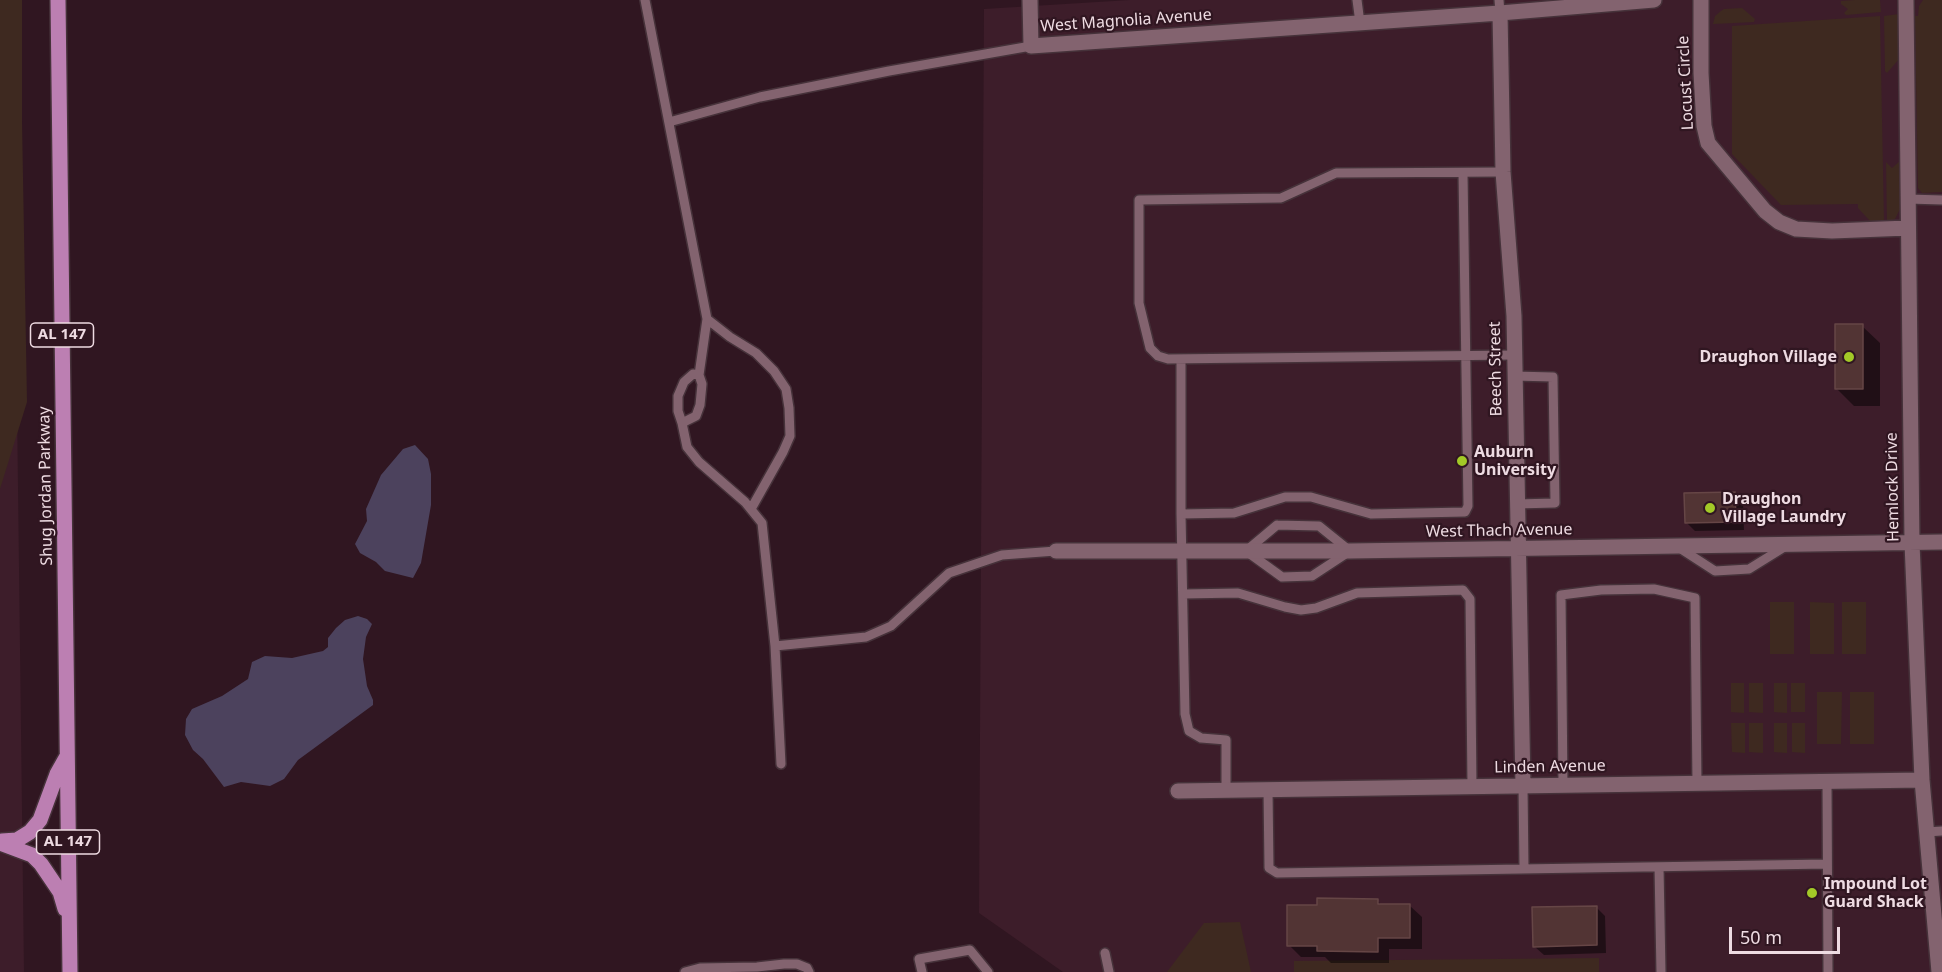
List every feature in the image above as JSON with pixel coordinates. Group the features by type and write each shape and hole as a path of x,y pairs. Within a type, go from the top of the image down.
{"main road":[{"name":"Shug Jordan Parkway","path":"58,0 70,972"},
{"path":"0,842 17,840 30,832 40,820 57,774 67,755"},
{"path":"0,842 32,855 41,864 60,892 70,929"}],"street":[{"path":"1030,0 1031,46"},
{"name":"West Magnolia Avenue","path":"1031,46 1360,22 1499,7 1654,0"},
{"name":"Locust Circle","path":"1701,0 1701,73 1704,126 1708,143 1765,211 1779,222 1796,229 1832,231 1908,228"},
{"name":"Hemlock Drive","path":"1906,0 1912,543 1922,780 1934,832 1939,972"},
{"name":"Beech Street","path":"1499,7 1503,172 1514,316 1523,786"},
{"name":"West Thach Avenue","path":"1056,551 1350,551 1942,542"},
{"name":"Linden Avenue","path":"1178,791 1922,780"}],"lane":[{"path":"645,0 707,319 699,375 702,384 700,405 696,416 682,423"},
{"path":"1357,0 1360,22"},
{"path":"669,122 760,98 889,71 1031,46"},
{"path":"1503,172 1336,173 1281,198 1139,200 1139,303 1150,348 1158,356 1168,359 1514,355"},
{"path":"1181,514 1234,513 1285,497 1311,497 1332,501 1371,514 1465,512 1468,506 1463,173"},
{"path":"1908,200 1942,200"},
{"path":"707,319 756,353 774,371 786,389 790,436 751,509"},
{"path":"1180,359 1185,714 1189,730 1201,738 1226,740 1226,790"},
{"path":"699,375 693,374 684,382 678,396 678,411 687,447 699,462 751,509 762,523 775,646 780,764"},
{"path":"1514,376 1553,377 1555,480 1555,503 1516,504"},
{"path":"1277,525 1319,526 1350,551 1312,576 1282,577 1246,551 1277,525"},
{"path":"1676,546 1715,571 1749,569 1789,544"},
{"path":"775,646 866,637 891,626 949,573 1002,555 1056,551"},
{"path":"1563,785 1561,595 1601,590 1654,589 1695,598 1697,784"},
{"path":"1183,594 1238,593 1275,605 1301,610 1316,608 1357,593 1463,590 1470,599 1472,786"},
{"path":"1827,782 1828,972"},
{"name":"Beech Street","path":"1523,786 1524,868"},
{"path":"1268,790 1269,868 1277,873 1827,864"},
{"path":"1659,867 1661,972"},
{"path":"922,972 919,959 970,951 988,972"},
{"path":"1106,953 1109,972"},
{"path":"685,972 700,968 784,964 797,964 807,968 809,972"}],"shaded area":[{"path":"0,0 12,0 24,972 0,972"},
{"path":"0,0 22,0 27,402 0,489"},
{"name":"Auburn University","path":"1130,0 1942,0 1942,972 1063,972 979,913 984,9"},
{"path":"1880,0 1881,12 1846,15 1844,13 1848,9 1841,4 1841,1"},
{"path":"1923,0 1942,0 1942,192 1922,193 1918,188 1915,16 1918,16 1919,6"},
{"path":"1742,8 1755,19 1754,22 1713,24 1715,16 1724,9"},
{"path":"1899,14 1900,58 1887,73 1885,71 1884,16"},
{"path":"1880,16 1884,221 1871,222 1858,208 1858,204 1781,205 1732,154 1732,26"},
{"path":"1900,161 1902,163 1901,207 1895,219 1887,222 1886,162 1892,168"},
{"path":"415,445 428,459 431,474 431,505 421,563 413,578 385,571 376,562 360,553 355,544 367,521 366,509 381,475 403,449"},
{"path":"1770,602 1794,602 1794,654 1770,654"},
{"path":"1810,602 1834,603 1834,654 1810,654"},
{"path":"1842,602 1866,602 1866,654 1842,654"},
{"path":"358,616 367,619 372,624 366,637 363,659 367,686 373,705 298,760 284,779 270,786 241,782 224,787 203,759 193,750 185,735 186,719 192,709 222,696 248,679 252,662 265,656 292,658 323,651 328,647 328,638 336,628 345,620"},
{"path":"1731,683 1744,683 1744,713 1731,712"},
{"path":"1749,683 1763,683 1763,713 1749,712"},
{"path":"1774,683 1787,683 1787,713 1774,712"},
{"path":"1791,683 1805,683 1805,712 1791,712"},
{"path":"1817,692 1842,692 1841,744 1817,744"},
{"path":"1850,692 1874,692 1874,744 1850,744"},
{"path":"1731,723 1745,723 1745,753 1732,752"},
{"path":"1749,723 1763,723 1763,753 1749,752"},
{"path":"1774,723 1787,723 1787,753 1774,752"},
{"path":"1792,723 1805,723 1805,753 1792,752"},
{"path":"1240,922 1251,972 1167,972 1204,923"},
{"path":"1599,958 1599,972 1294,972 1294,961"}],"building":[{"name":"Draughon Village","path":"1835,324 1863,324 1863,389 1835,389"},
{"name":"Draughon Village Laundry","path":"1735,492 1736,522 1685,523 1684,493"},
{"path":"1317,898 1378,899 1378,904 1410,904 1410,938 1378,938 1378,952 1317,951 1317,946 1287,946 1287,905 1317,905"},
{"path":"1597,906 1597,945 1533,947 1532,907"}],"place":[{"name":"Draughon Village","path":"1849,357"},
{"name":"Auburn University","path":"1462,461"},
{"name":"Draughon Village Laundry","path":"1710,508"},
{"name":"Impound Lot Guard Shack","path":"1812,893"}]}
